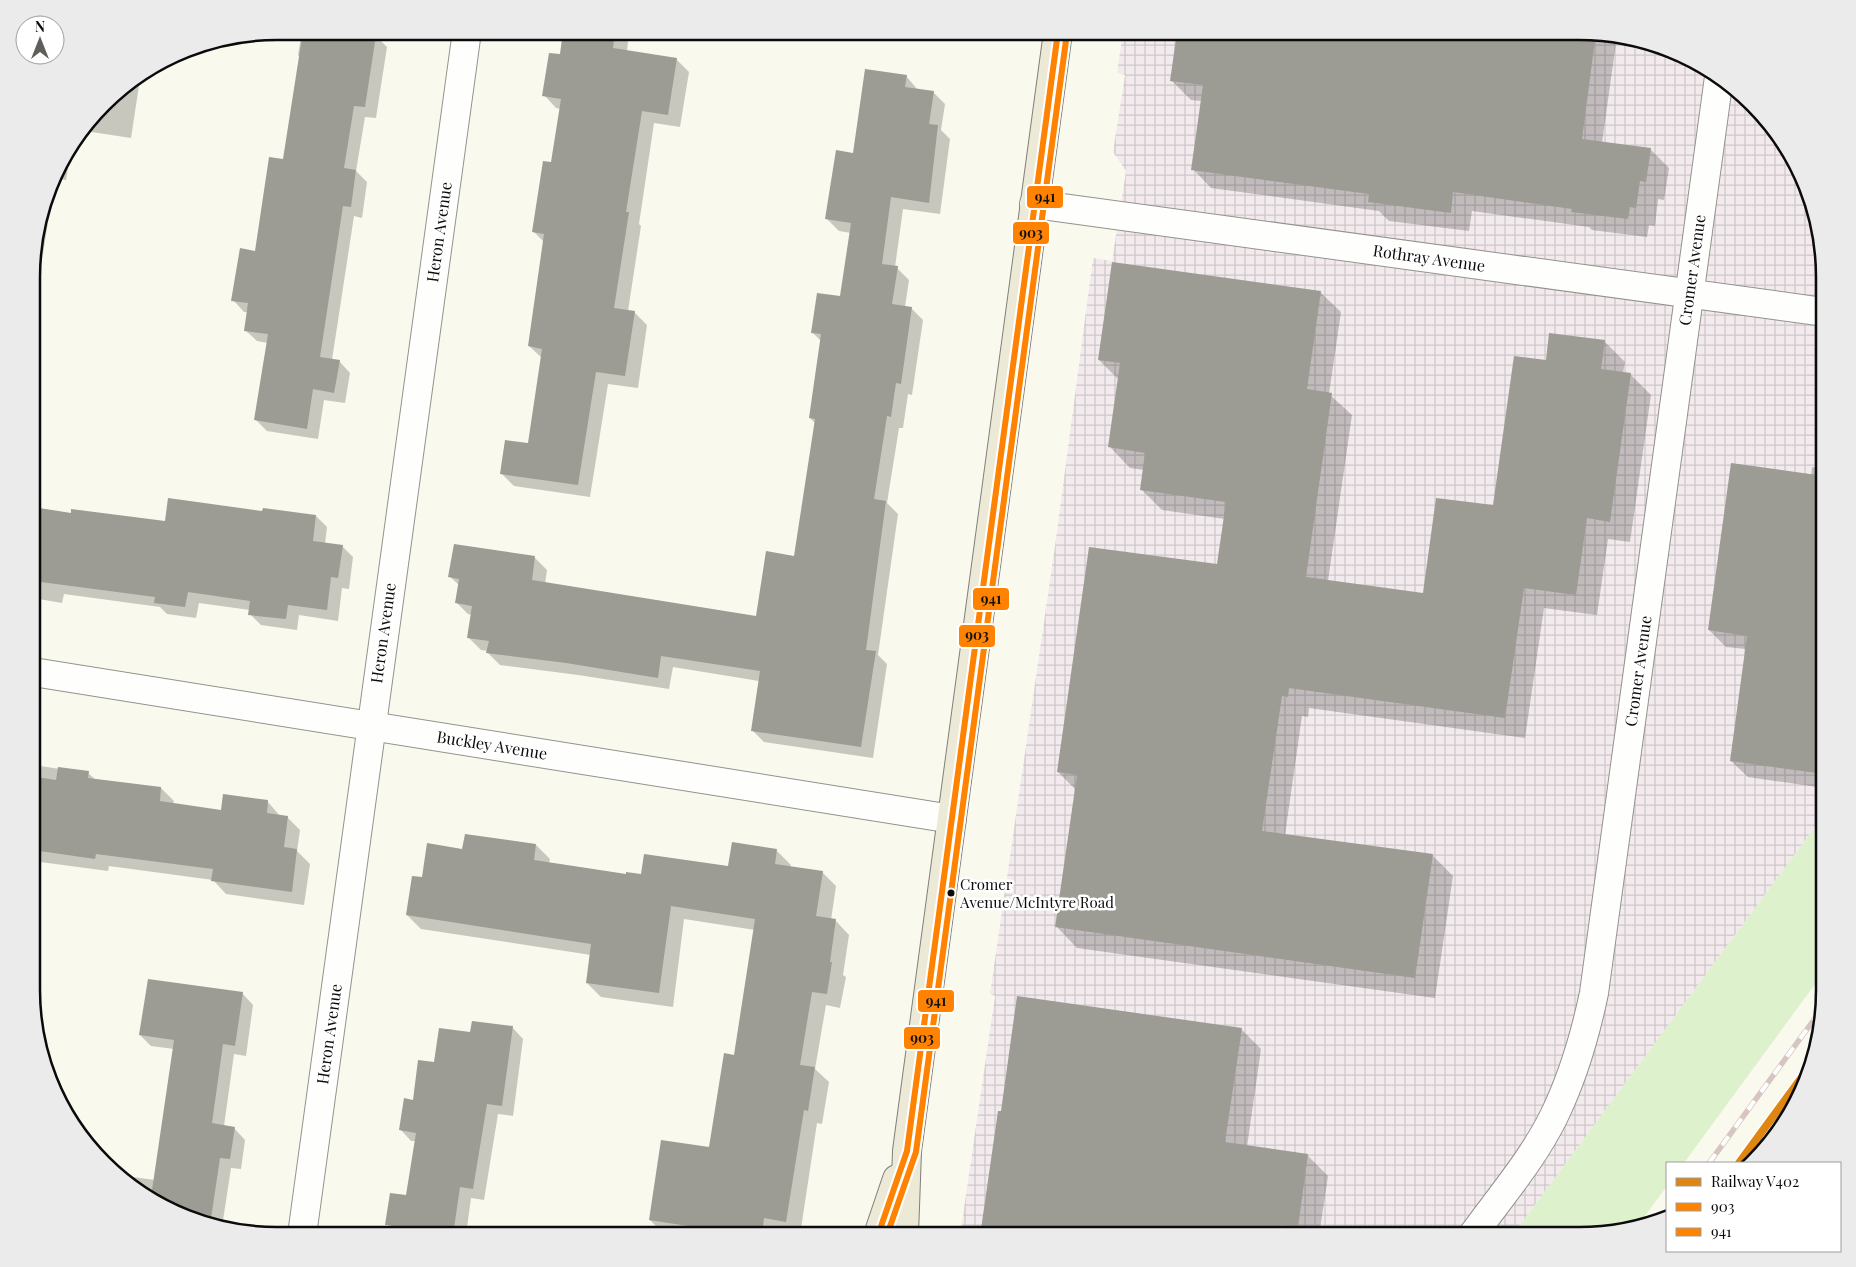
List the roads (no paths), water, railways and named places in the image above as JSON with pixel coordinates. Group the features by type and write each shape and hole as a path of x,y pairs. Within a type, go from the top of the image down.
{"main road":[{"path":"904,1227 907,1151 1057,40"},
{"path":"881,1227 907,1151"}],"street":[{"name":"Heron Avenue","path":"303,1227 466,40"},
{"name":"Cromer Avenue","path":"1479,1227 1531,1155 1554,1118 1572,1075 1585,1036 1594,993 1718,85"},
{"name":"Rothray Avenue","path":"1034,204 1816,311"},
{"name":"Buckley Avenue","path":"40,673 952,819"}],"railway":[{"path":"1710,1162 1814,1020"}],"rail line":[{"name":"V402","path":"1740,1162 1796,1085"}],"place":[{"name":"Cromer Avenue/McIntyre Road","path":"951,893"}]}
